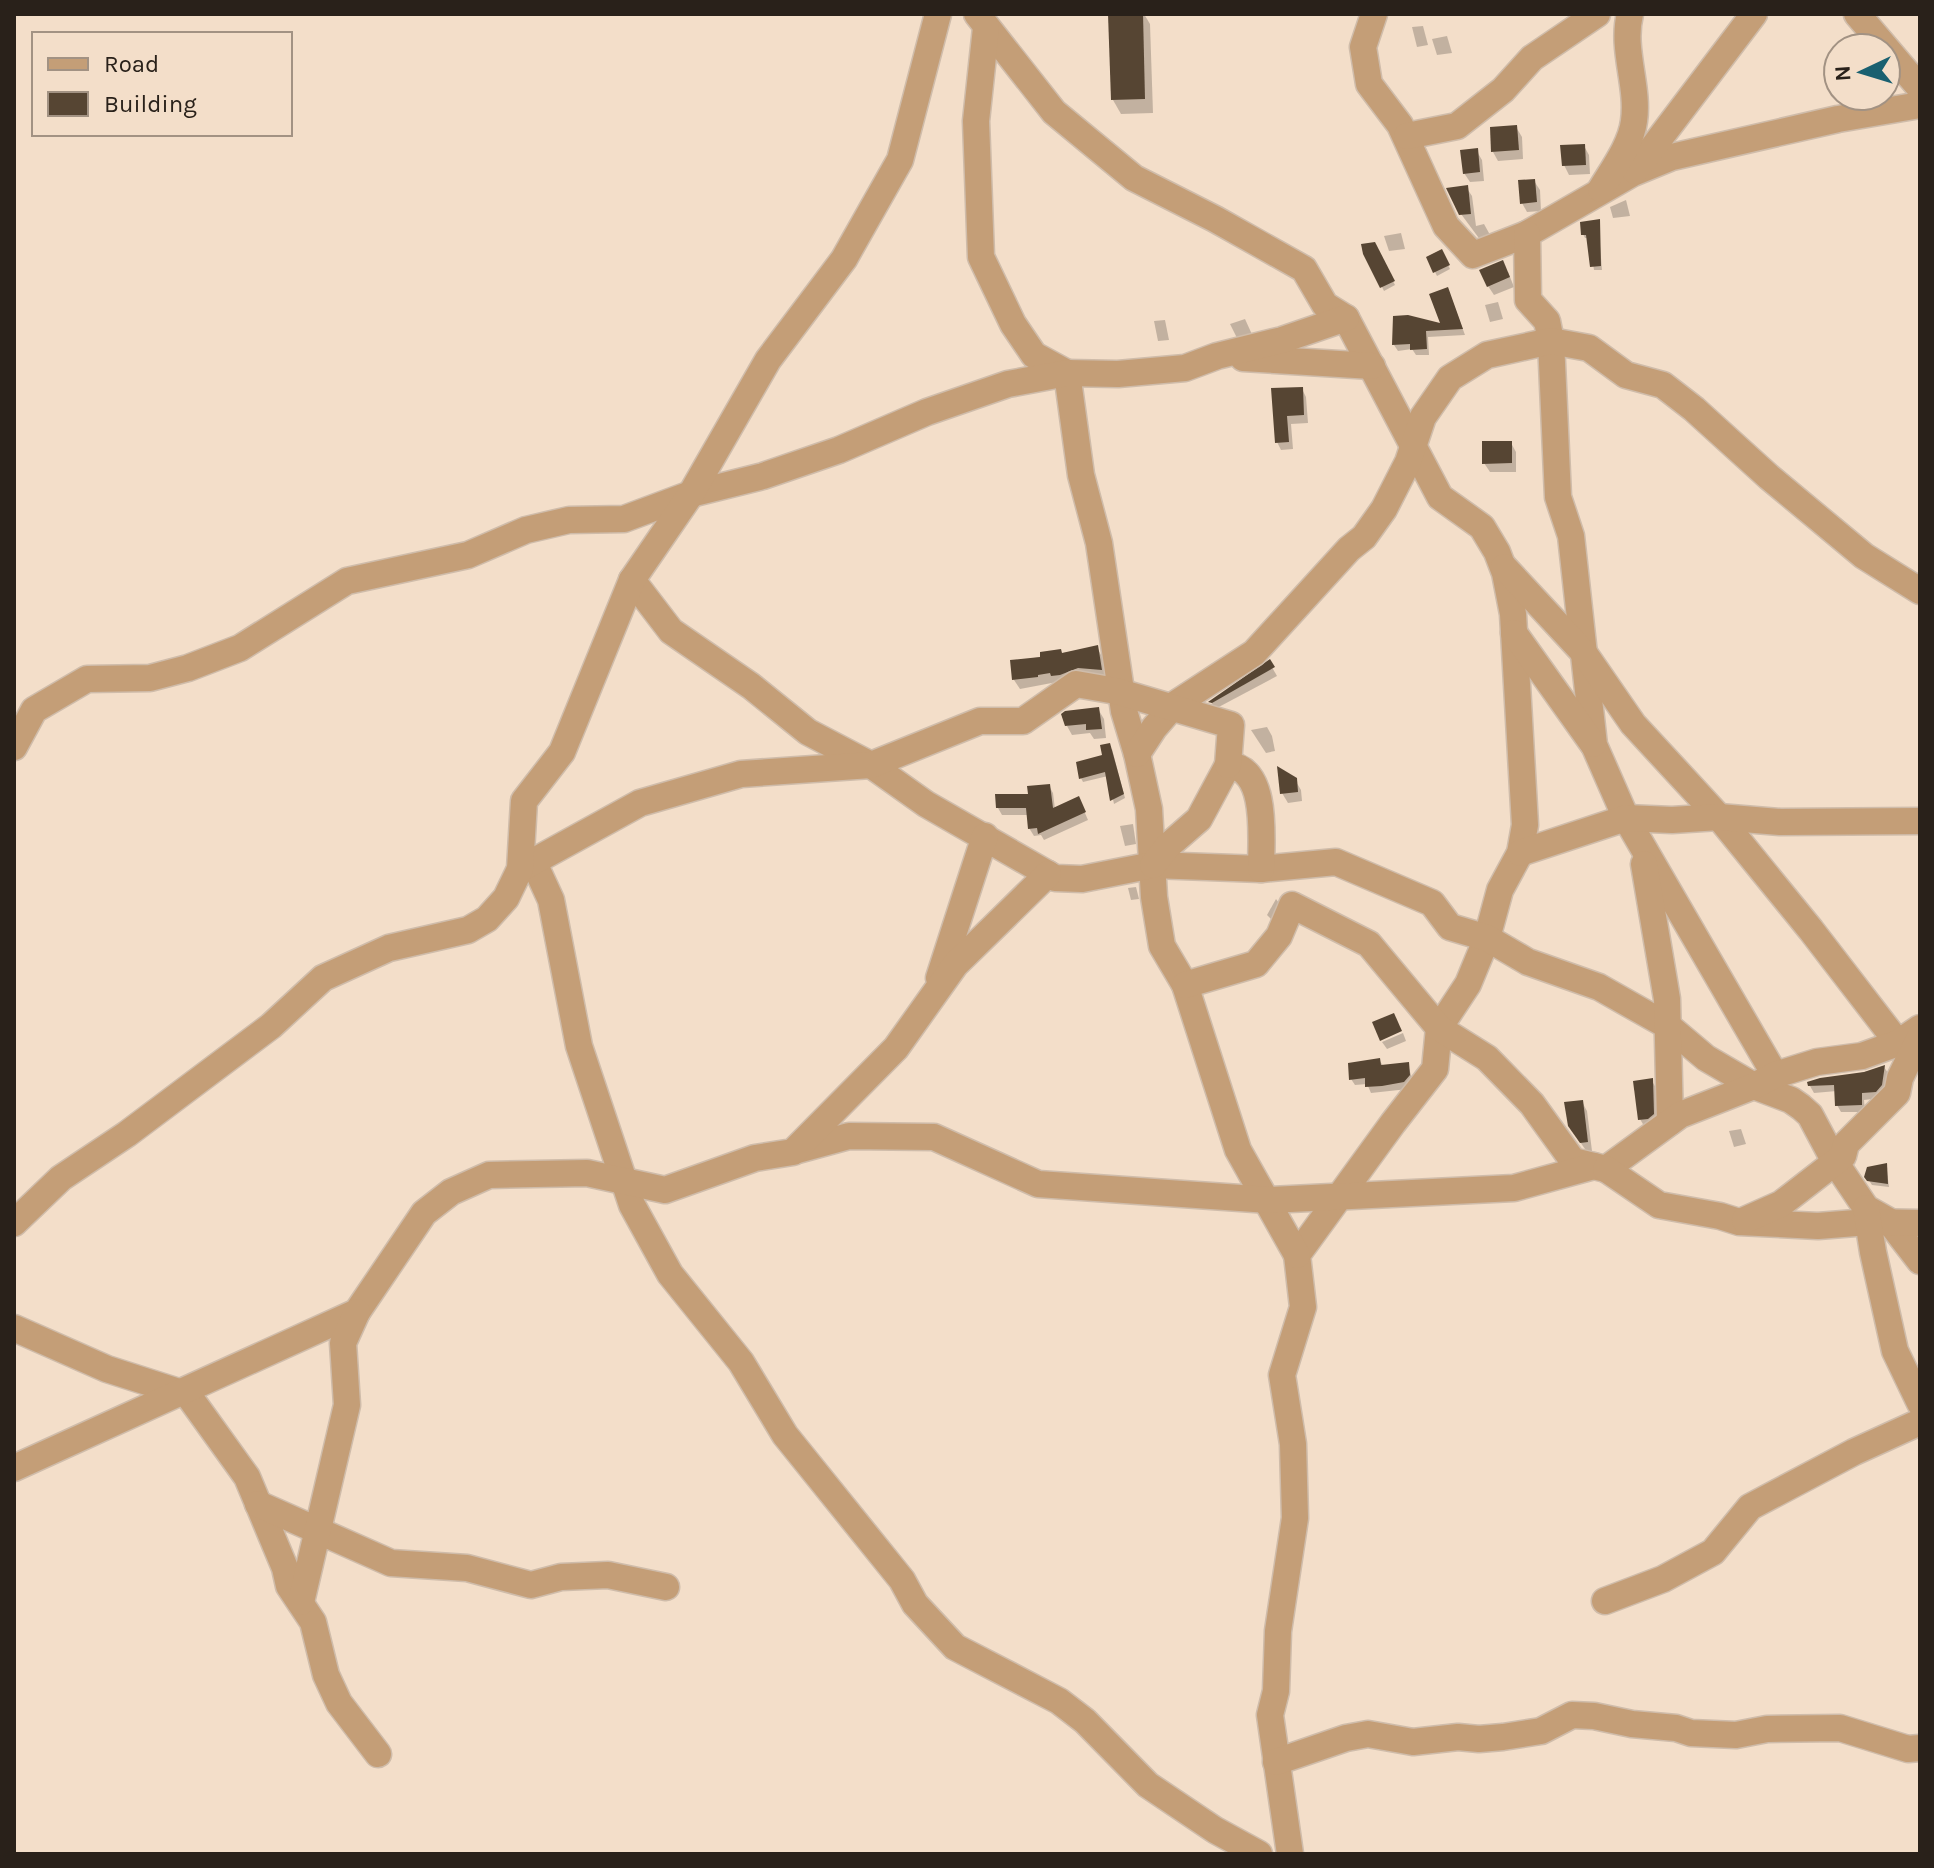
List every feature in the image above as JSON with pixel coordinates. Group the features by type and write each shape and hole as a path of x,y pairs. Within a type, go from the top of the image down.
{"street":[{"path":"938,14 900,160 844,259 768,360 691,494 632,580 562,752 524,801 527,866 551,900 579,1046 632,1205 670,1274 741,1362 785,1435 902,1580 915,1604 955,1647 1059,1701 1085,1721 1148,1785 1215,1830 1259,1854"},
{"path":"1374,14 1363,47 1369,84 1407,136 1446,226 1473,255 1527,234 1633,173 1672,157 1838,119 1920,105"},
{"path":"1407,136 1457,126 1503,90 1532,58 1597,14"},
{"path":"1598,194 1616,165 1634,124 1627,34 1630,14"},
{"path":"1633,173 1754,14"},
{"path":"1857,14 1920,88"},
{"path":"981,21 976,121 981,257 1013,324 1034,355 1067,373"},
{"path":"981,21 1054,112 1134,178 1304,269 1325,305 1346,318 1440,497 1482,527 1502,564 1584,653 1633,724 1719,817 1811,930 1915,1042"},
{"path":"1527,234 1528,300 1547,321 1551,341 1558,497 1571,536 1594,745"},
{"path":"14,747 34,710 87,679 150,678 188,668 240,648 347,581 468,555 526,530 569,520 624,519 691,494 763,476 839,450 927,412 1008,384 1067,373 1118,374 1185,368 1346,318"},
{"path":"1137,754 1172,708 1254,653 1349,549 1362,539 1384,509 1414,447 1423,417 1450,378 1487,355 1551,341 1589,348 1626,375 1663,385 1864,556 1920,591"},
{"path":"1217,356 1372,366"},
{"path":"1067,373 1081,475 1099,543 1124,711 1149,809 1154,897 1162,946 1185,985 1238,1150 1297,1255 1303,1307 1282,1375 1293,1444 1295,1518 1278,1631 1276,1691 1270,1715 1290,1854"},
{"path":"1297,1255 1435,1069 1439,1028 1468,984 1487,938 1500,890 1520,853 1525,825 1513,614 1502,564"},
{"path":"632,580 671,631 751,686 808,732 871,765 926,804 1059,880 1082,879 1153,865 1261,869 1336,862 1432,903 1450,927 1487,938 1528,962 1599,987 1668,1026 1706,1058 1764,1080 1801,1107 1810,1115 1835,1162 1875,1218 1920,1261"},
{"path":"1514,633 1594,745 1626,818 1764,1080"},
{"path":"14,1223 61,1178 127,1134 271,1026 323,978 389,948 468,930 487,919 506,898 527,866 640,803 741,774 871,765 980,721 1023,721 1076,684 1121,693 1231,725 1228,765 1214,795 1199,819 1168,846 1153,865"},
{"path":"1228,765 1234,765 1251,778 1256,788 1260,813 1261,869"},
{"path":"1520,853 1626,818 1672,820 1719,817 1780,822 1920,821"},
{"path":"933,997 985,836"},
{"path":"1641,844 1667,999 1670,1122"},
{"path":"793,1152 896,1048 955,965 1048,874"},
{"path":"1185,985 1256,964 1279,936 1292,905 1369,944 1439,1028 1487,1058 1532,1104 1573,1161 1600,1167 1659,1205 1739,1222 1818,1226 1875,1218 1920,1223"},
{"path":"301,1602 347,1405 343,1343 357,1312 424,1213 451,1192 489,1175 587,1173 665,1190 755,1158 793,1152 849,1136 934,1137 1038,1184 1266,1200 1514,1188 1600,1167 1694,1109 1764,1080 1817,1062 1862,1056 1915,1042"},
{"path":"1739,1222 1781,1204 1843,1156 1846,1144 1861,1128 1909,1088 1900,1078 1915,1042"},
{"path":"1875,1218 1895,1351 1920,1403"},
{"path":"14,1468 357,1312"},
{"path":"14,1328 107,1369 188,1395 247,1477 289,1586 313,1622 326,1675 339,1703 378,1754"},
{"path":"1605,1601 1663,1579 1713,1552 1750,1507 1854,1452 1920,1422"},
{"path":"258,1504 391,1563 467,1568 531,1585 561,1577 608,1575 666,1587"},
{"path":"1276,1762 1346,1738 1368,1734 1413,1742 1458,1737 1503,1737 1541,1731 1572,1715 1676,1728 1691,1733 1736,1735 1767,1729 1840,1728 1908,1749 1920,1748"}],"building":[{"path":"1108,14 1143,14 1145,99 1111,100"},
{"path":"1517,125 1519,150 1491,152 1490,127"},
{"path":"1585,144 1586,165 1562,166 1560,145"},
{"path":"1478,148 1480,172 1463,174 1460,150"},
{"path":"1535,179 1537,202 1520,204 1518,180"},
{"path":"1468,185 1471,214 1459,215 1446,188"},
{"path":"1600,219 1601,266 1590,267 1586,235 1581,235 1580,222"},
{"path":"1375,242 1395,281 1380,288 1361,244"},
{"path":"1442,249 1450,265 1433,273 1426,257"},
{"path":"1503,260 1510,277 1487,287 1479,270"},
{"path":"1448,287 1463,329 1426,331 1427,349 1410,350 1410,344 1392,345 1393,316 1408,315 1440,323 1429,294"},
{"path":"1303,387 1304,415 1287,416 1289,442 1275,443 1271,388"},
{"path":"1482,441 1512,441 1512,463 1482,464"},
{"path":"1098,645 1102,670 1078,668 1060,675 1051,676 1050,673 1012,680 1010,660 1040,657 1040,652 1061,649 1062,653"},
{"path":"1270,659 1275,667 1212,703 1208,702"},
{"path":"1099,707 1102,729 1086,730 1086,724 1065,726 1061,714 1065,711"},
{"path":"1110,743 1124,794 1110,801 1105,772 1079,779 1076,762 1102,755 1100,745"},
{"path":"1277,766 1297,778 1298,792 1280,794"},
{"path":"1050,784 1053,808 1079,796 1086,812 1038,834 1037,828 1028,829 1026,808 996,808 995,794 1028,794 1027,786"},
{"path":"1394,1013 1402,1031 1380,1041 1372,1022"},
{"path":"1380,1058 1381,1065 1409,1062 1410,1075 1404,1082 1382,1086 1365,1087 1365,1078 1349,1080 1348,1063"},
{"path":"1885,1065 1882,1085 1876,1092 1862,1093 1862,1105 1835,1106 1834,1085 1808,1086 1807,1082 1864,1072"},
{"path":"1653,1078 1654,1114 1648,1119 1638,1120 1633,1081"},
{"path":"1583,1100 1588,1142 1580,1143 1568,1126 1564,1102"},
{"path":"1887,1163 1888,1184 1867,1181 1864,1177 1867,1167"}]}
